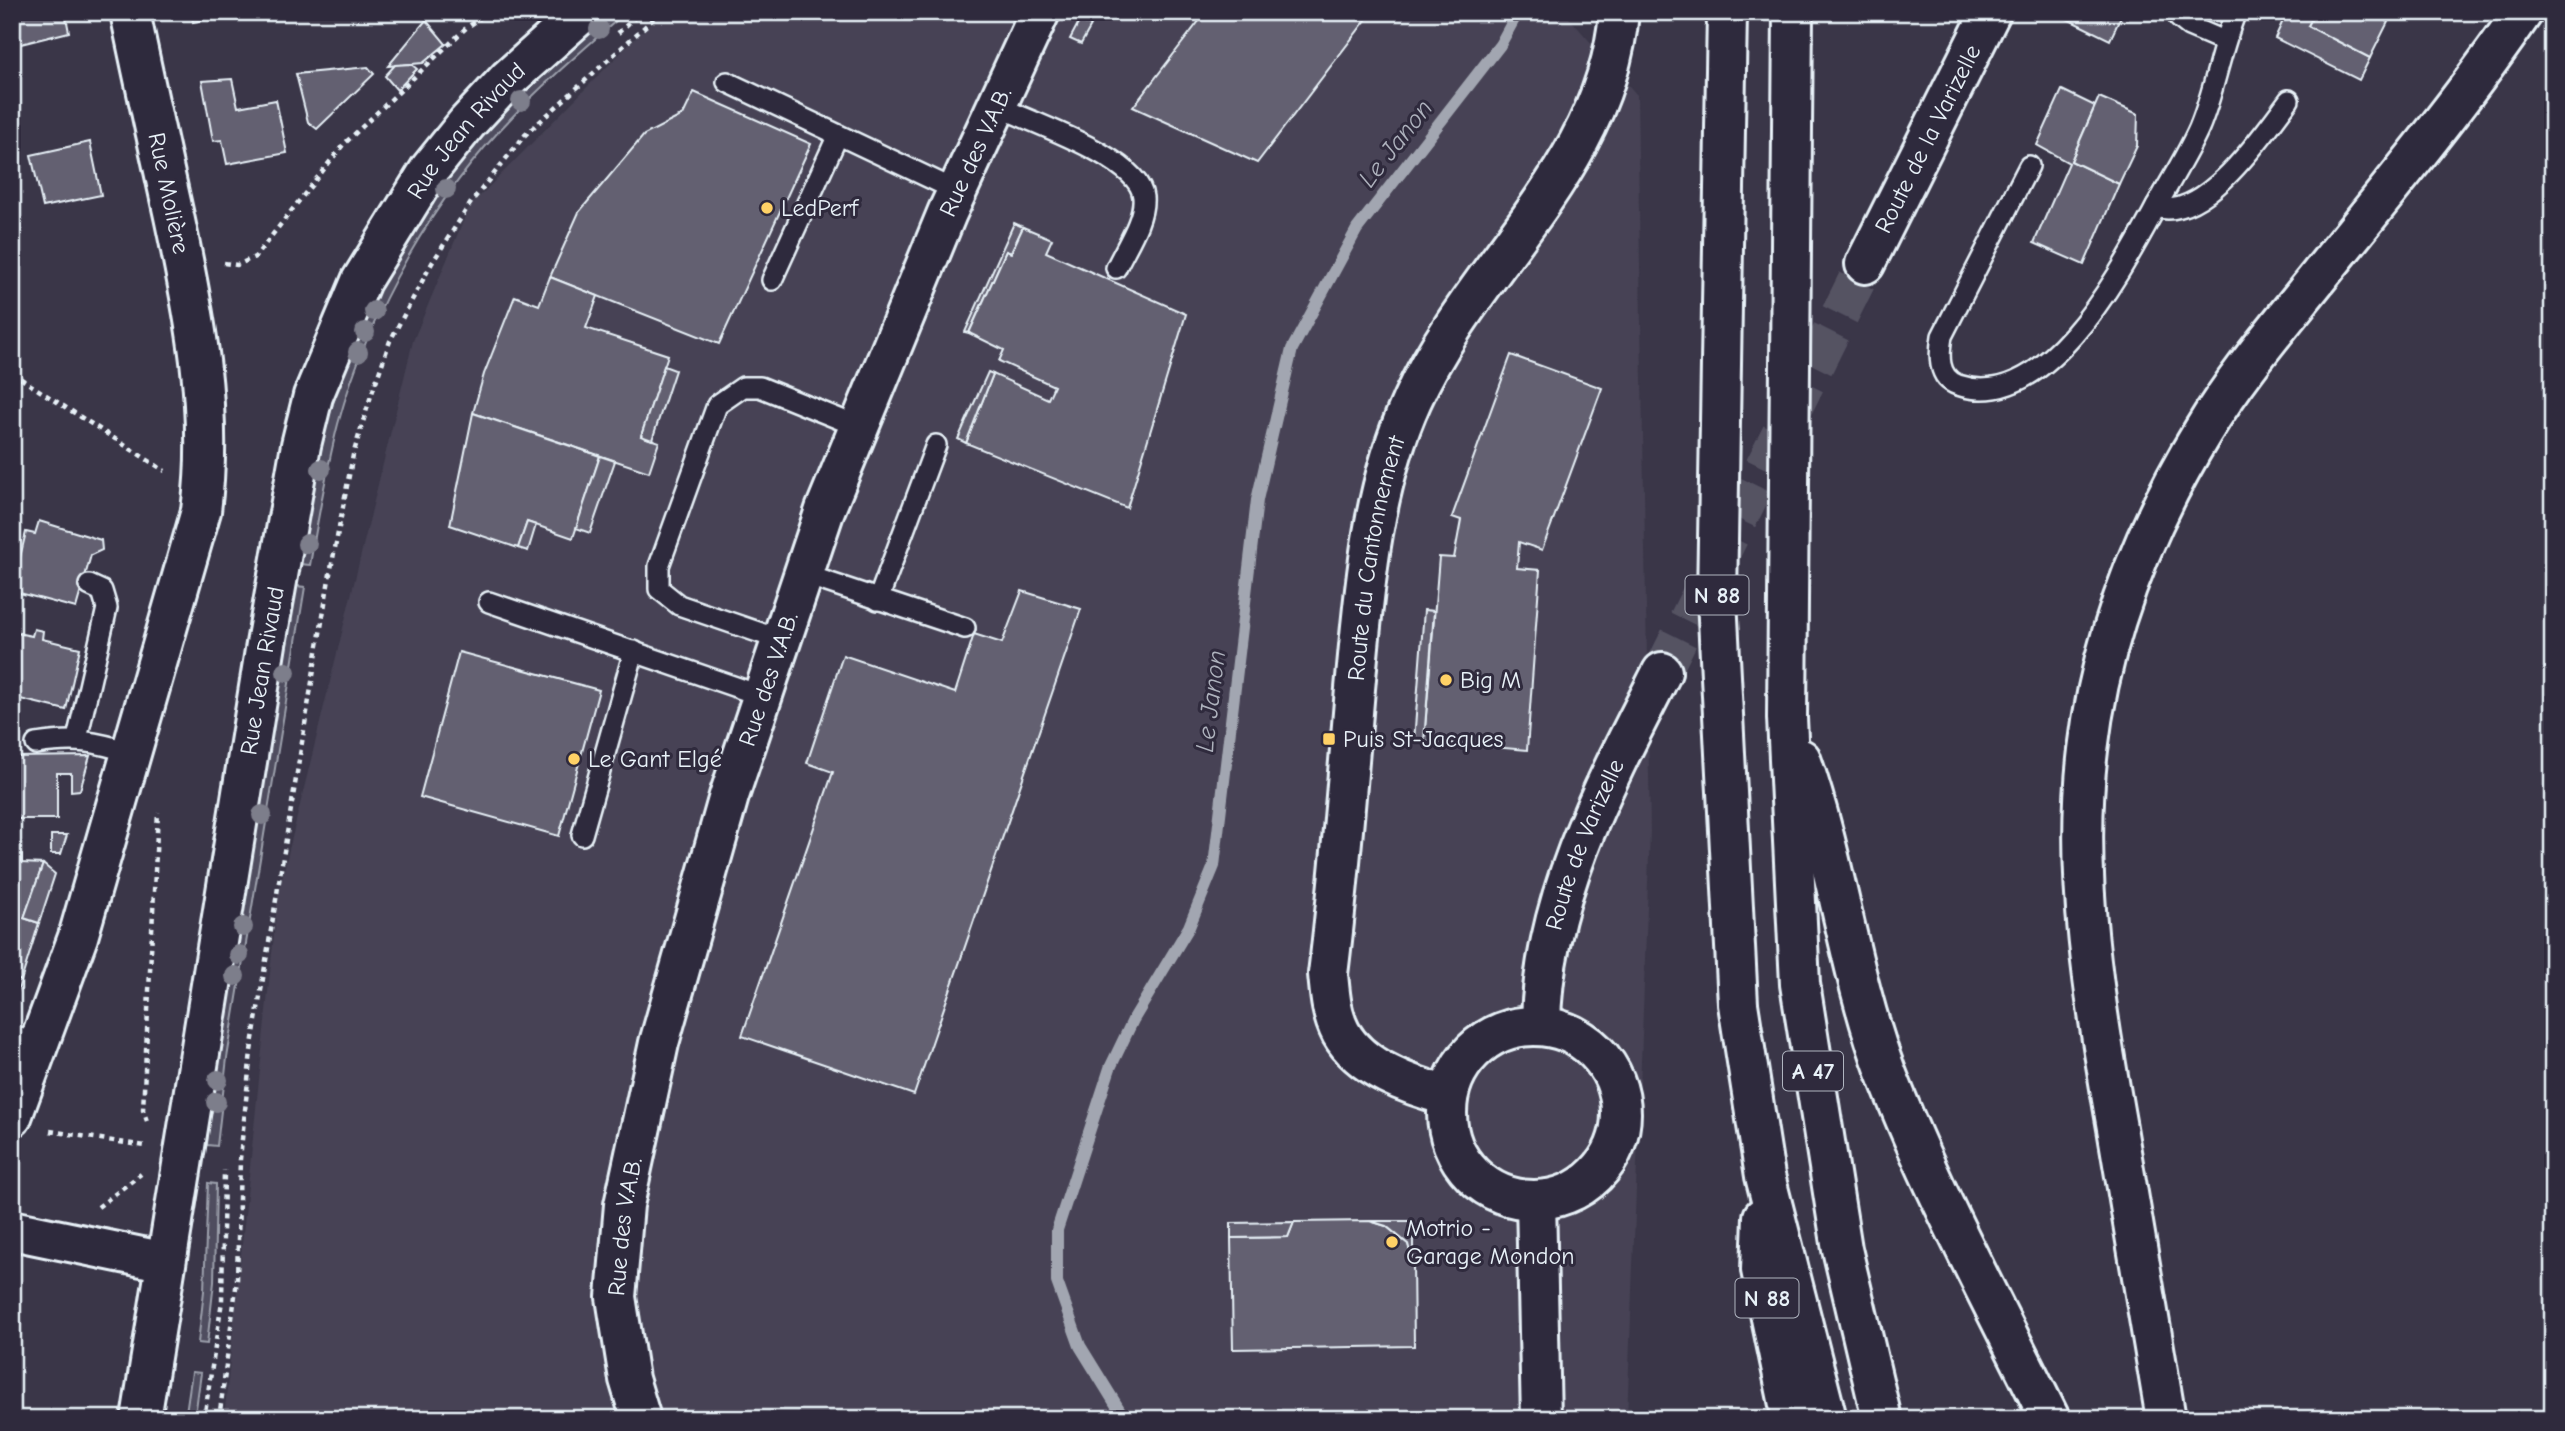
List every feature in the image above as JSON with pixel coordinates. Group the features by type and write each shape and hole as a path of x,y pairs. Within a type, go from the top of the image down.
{"main road":[{"name":"Rue Molière","path":"130,12 194,313 204,374 205,480"},
{"name":"Rue Jean Rivaud","path":"141,1419 266,644 301,445 313,396 361,281 430,169 467,123 508,79 583,12"},
{"name":"Rue des V.A.B.","path":"642,1419 629,1379 616,1297 624,1205 663,1030 729,796 825,510 957,191 1040,12"},
{"name":"Route du Cantonnement","path":"1448,1096 1414,1086 1377,1067 1342,1034 1331,1007 1328,974 1366,570 1386,473 1412,400 1447,338 1565,169 1602,93 1617,32 1619,12"},
{"name":"N 88","path":"1727,12 1717,599 1738,1004 1765,1176 1761,1270 1792,1419"},
{"path":"1793,12 1787,718 1818,806 1853,970 1887,1072 1937,1187 2050,1419"},
{"name":"Route de la Varizelle","path":"1865,264 1991,12"},
{"path":"2166,1419 2092,981 2082,839 2088,748 2104,667 2126,588 2141,551 2157,515 2203,430 2255,356 2477,80 2524,12"},
{"path":"29,1124 26,1041 78,937 201,512 205,480"},
{"name":"Route de Varizelle","path":"1541,1025 1545,969 1561,905 1584,834 1621,751 1662,673"},
{"name":"A 47","path":"1787,718 1802,997 1842,1249 1882,1419"},
{"path":"1541,1025 1570,1032 1594,1049 1613,1072 1622,1100 1620,1130 1611,1158 1591,1180 1565,1195 1536,1201 1510,1198 1487,1187 1468,1170 1454,1147 1447,1122 1448,1096 1457,1072 1482,1044 1515,1027 1541,1025"},
{"path":"1765,1176 1827,1419"},
{"path":"1536,1201 1541,1419"},
{"path":"12,1230 166,1262"}],"lane":[{"path":"2179,12 2179,18 2189,26 2224,41"},
{"path":"2029,166 1942,335 1939,355 1942,372 1955,384 1977,390 1998,389 2038,367 2077,333 2111,289 2198,130 2213,91 2224,41 2236,12"},
{"path":"727,82 957,191"},
{"path":"2156,207 2166,211 2179,208 2203,196 2246,157 2289,100"},
{"path":"997,106 1092,149 1125,168 1137,180 1143,197 1141,212 1116,268"},
{"path":"772,279 838,135"},
{"path":"781,640 679,605 659,589 659,566 710,417 729,394 743,387 760,387 859,427"},
{"path":"878,600 936,445"},
{"path":"803,574 965,628"},
{"path":"77,739 107,608 102,592 89,584"},
{"path":"489,602 762,696"},
{"path":"582,835 634,651"},
{"path":"36,744 77,739 95,741 132,753"}],"path":[{"path":"222,262 237,265 255,257 343,145 466,29 489,12"},
{"path":"611,39 641,12"},
{"path":"219,1419 237,1280 240,1159 251,1051 329,579 353,455 370,398 390,341 432,263 472,201 525,135 661,12"},
{"path":"12,373 163,471 187,479 205,480"},
{"path":"143,1110 159,800"},
{"path":"29,1124 156,1147"},
{"path":"204,1419 222,1301 224,1168"},
{"path":"58,1239 143,1172"}],"shaded area":[{"path":"612,12 626,12 542,87 486,146 431,219 408,258 367,339 351,381 330,459 310,565 299,564 316,469 344,370 361,328 403,246 454,169 483,134 538,78"},
{"path":"661,12 1564,12 1637,95 1650,832 1627,1419 224,1419 278,895 413,341 469,207"},
{"path":"296,586 305,587 227,1058 217,1146 207,1145 210,1111"},
{"path":"208,1183 216,1184 214,1282 207,1344 198,1343 204,1291"},
{"path":"192,1372 201,1373 195,1416 194,1419 185,1419"}],"building":[{"path":"12,12 65,12 69,32 17,45"},
{"path":"191,12 239,12 193,22"},
{"path":"1206,12 1372,12 1257,163 1133,107"},
{"path":"2053,12 2123,12 2110,40"},
{"path":"2287,12 2315,12 2308,26 2370,58 2359,80 2275,38"},
{"path":"2315,12 2393,12 2370,58 2308,26"},
{"path":"426,20 446,44 423,63 388,66"},
{"path":"1080,20 1091,26 1081,44 1070,39"},
{"path":"411,64 417,69 397,90 385,76 395,65"},
{"path":"368,67 374,74 317,129 308,122 296,74"},
{"path":"232,79 238,107 276,100 287,153 227,164 222,140 213,141 202,81"},
{"path":"2062,90 2095,106 2071,161 2119,184 2084,265 2034,243 2069,163 2037,145"},
{"path":"694,92 811,144 719,344 550,277 579,212 644,135 683,115"},
{"path":"2099,97 2138,114 2137,146 2119,184 2071,161"},
{"path":"90,142 101,195 43,207 31,155"},
{"path":"1014,223 1023,227 1011,253 1006,251 969,333 965,332"},
{"path":"1023,227 1052,239 1046,252 1186,314 1127,508 966,443 993,374 1048,399 1054,386 999,361 1004,350 969,333 1006,251 1011,253"},
{"path":"550,277 598,296 586,328 668,355 641,436 659,442 649,472 473,413 484,374 515,296 539,305"},
{"path":"1511,355 1602,388 1542,550 1519,542 1517,568 1540,570 1527,750 1424,741 1439,557 1454,558 1461,520 1452,517"},
{"path":"664,366 675,370 652,440 641,436"},
{"path":"988,372 993,374 966,443 958,439"},
{"path":"473,413 600,456 573,538 527,522 518,548 450,525"},
{"path":"600,456 615,461 590,533 576,528"},
{"path":"39,521 101,540 102,550 91,555 76,608 12,591 26,532 35,534"},
{"path":"527,522 536,525 528,551 518,548"},
{"path":"1022,591 1081,609 914,1095 742,1036 833,772 807,763 843,655 955,693 974,634 1002,643"},
{"path":"1424,610 1434,611 1424,741 1414,741"},
{"path":"34,629 43,631 42,639 80,648 66,710 12,697 12,632 32,636"},
{"path":"459,652 599,690 559,836 420,797"},
{"path":"12,715 17,715 16,739 12,740"},
{"path":"90,756 80,790 71,791 71,773 57,773 57,819 12,819 12,757"},
{"path":"51,835 67,835 61,854 51,854"},
{"path":"22,854 22,863 43,864 24,918 39,923 21,981 12,978 12,855"},
{"path":"43,864 55,874 39,923 24,918"},
{"path":"12,978 21,981 12,1008"},
{"path":"1370,1221 1386,1226 1408,1244 1413,1263 1414,1346 1233,1349 1231,1238 1288,1237 1294,1222"},
{"path":"1370,1221 1413,1221 1413,1263 1408,1244 1386,1226"},
{"path":"1294,1222 1288,1237 1231,1238 1231,1223"}],"waterway":[{"name":"Le Janon","path":"1125,1419 1080,1346 1057,1282 1057,1230 1110,1068 1133,1020 1189,927 1214,866 1257,500 1292,349 1357,229 1500,45 1518,12"}],"tunnel":[{"path":"1662,672 1865,264"}],"place":[{"name":"LedPerf","path":"767,208"},
{"name":"Big M","path":"1446,680"},
{"name":"Puis St-Jacques","path":"1329,739"},
{"name":"Le Gant Elgé","path":"574,759"},
{"name":"Motrio - Garage Mondon","path":"1392,1242"}]}
